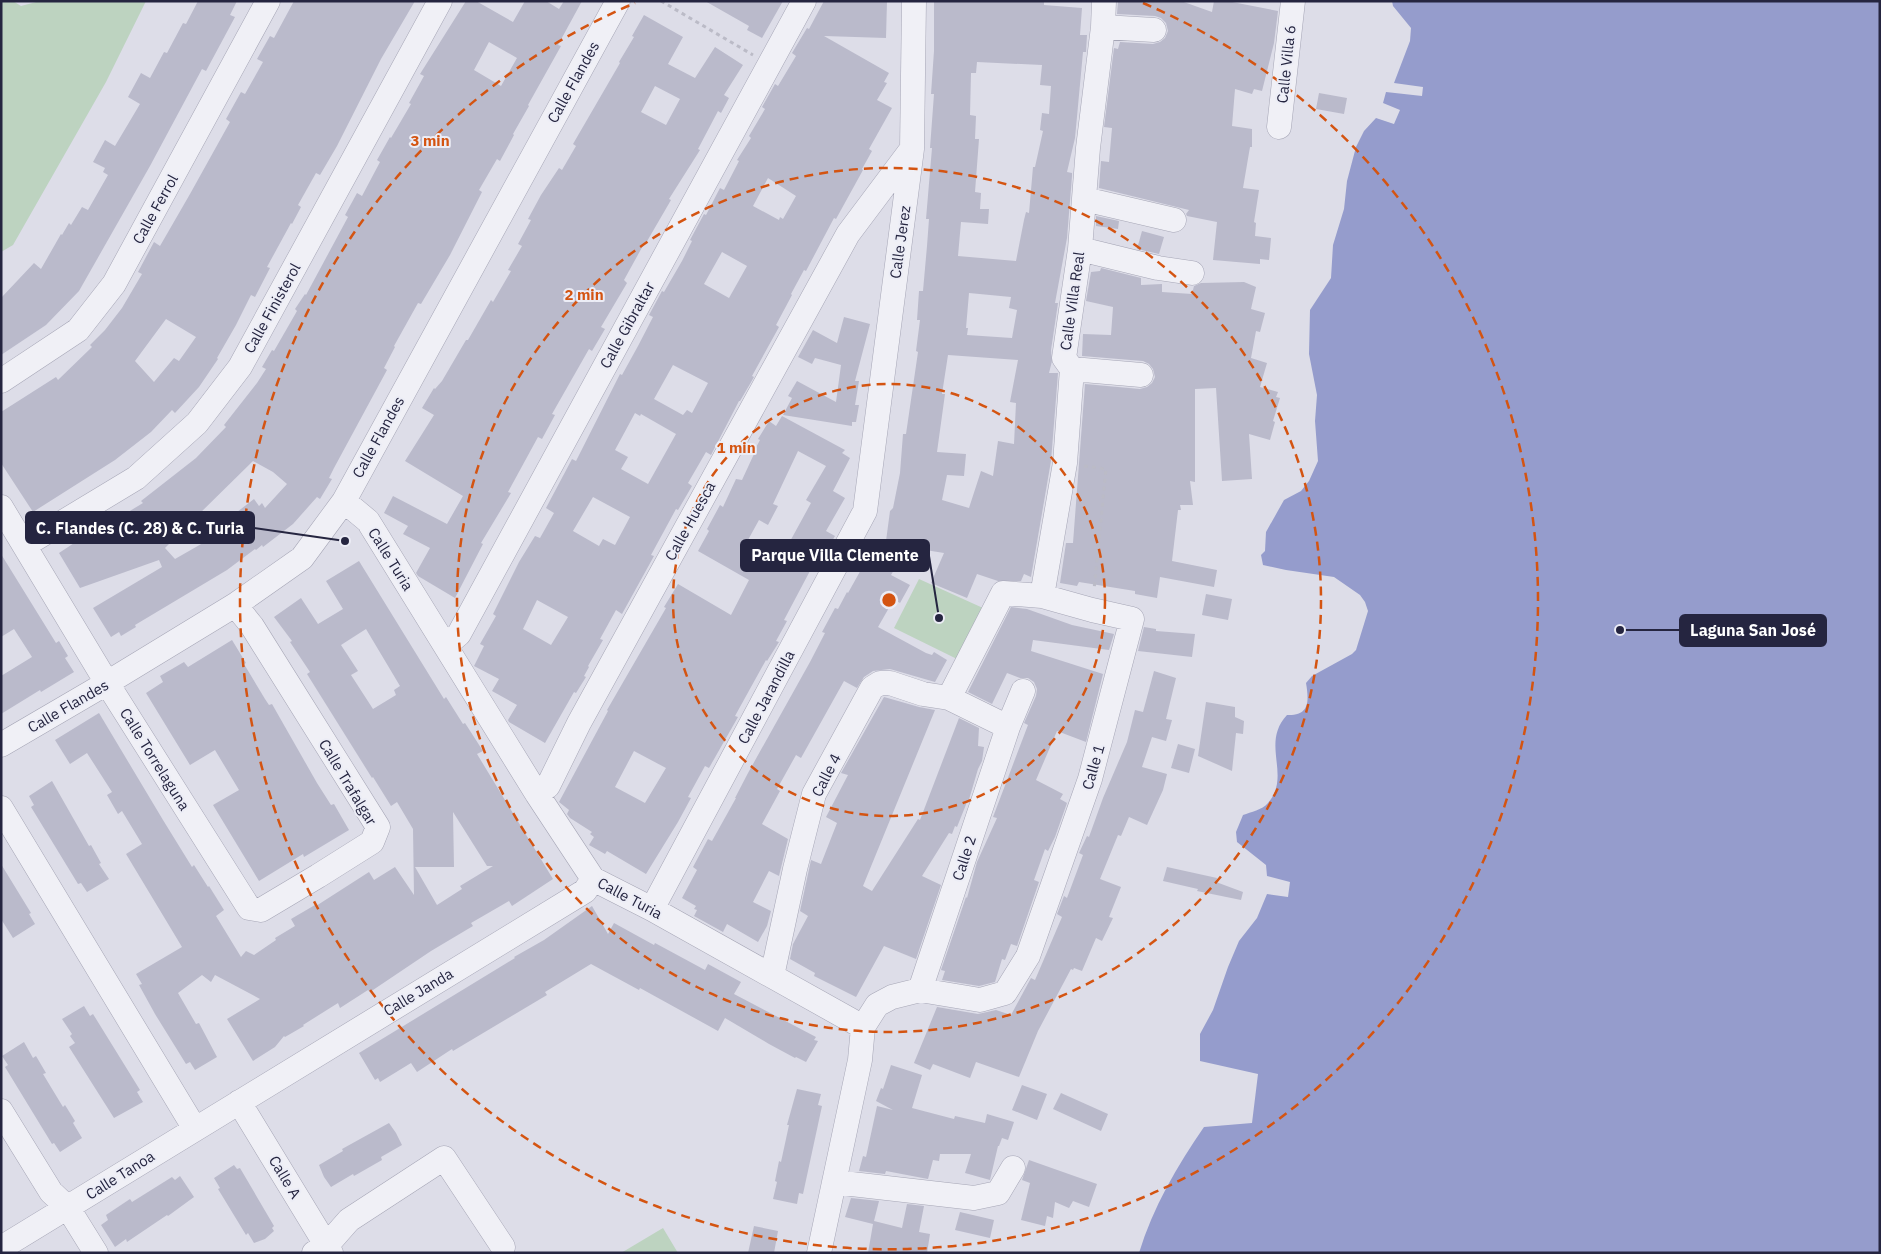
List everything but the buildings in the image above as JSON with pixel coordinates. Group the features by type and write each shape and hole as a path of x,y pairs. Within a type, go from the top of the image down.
{"street":[{"name":"Calle Ferrol","path":"1,381 78,330 114,284 268,1"},
{"name":"Calle Finisterol","path":"25,546 136,478 197,423 240,367 440,1"},
{"name":"Calle Flandes","path":"1,744 107,683 235,605 302,558 344,501 618,1"},
{"name":"Calle Gibraltar","path":"446,645 459,634 804,1"},
{"name":"Calle Jerez","path":"868,481 912,149 914,1"},
{"name":"Calle Villa Real","path":"1042,596 1065,462 1072,369 1064,358 1080,249 1088,148 1103,27 1104,1"},
{"name":"Calle Villa 6","path":"1279,127 1287,3"},
{"path":"1103,27 1154,30"},
{"name":"Calle Huesca","path":"537,794 548,786 589,706 848,234 912,149"},
{"path":"1084,199 1174,220"},
{"path":"1080,249 1158,268 1192,273"},
{"path":"1072,369 1141,375"},
{"name":"Calle Jarandilla","path":"652,910 865,511 868,481"},
{"name":"Calle Turia","path":"344,501 368,521 537,794 593,879 863,1027"},
{"name":"Calle Torrelaguna","path":"1,506 107,683 249,908"},
{"name":"Calle 1","path":"863,1027 877,1004 892,997 920,990 980,1000 1005,994 1028,956 1090,779 1132,619 1042,596 1003,593 950,698"},
{"name":"Calle Trafalgar","path":"235,605 252,626 378,827 372,842 318,876 261,910 249,908"},
{"name":"Calle 4","path":"772,976 795,869 814,794 872,688 880,683 890,683 923,694 950,698"},
{"name":"Calle 2","path":"920,990 1008,727 1022,691"},
{"path":"950,698 1008,727"},
{"path":"1,808 195,1129"},
{"name":"Calle Janda","path":"239,1102 585,891 593,879"},
{"path":"819,1253 860,1060 863,1027"},
{"name":"Calle Tanoa","path":"1,1248 239,1102"},
{"name":"Calle A","path":"239,1102 324,1250"},
{"path":"1,1111 51,1192 68,1208 96,1253"},
{"path":"324,1250 349,1220 444,1158 503,1247"},
{"path":"834,1182 974,1198 998,1193 1013,1168"}],"path":[{"path":"661,1 768,64"},
{"path":"1065,462 1106,469 1092,610"}],"green space":[{"path":"1,1 13,1 21,6 40,1 146,1 106,82 13,245 1,252"},
{"path":"919,579 983,608 959,660 894,628"},
{"path":"663,1228 678,1253 621,1253"}],"water":[{"path":"1392,1 1880,1 1880,1253 1139,1253 1151,1219 1167,1187 1204,1127 1252,1123 1258,1074 1200,1061 1200,1034 1213,1010 1239,941 1257,918 1267,894 1288,897 1290,882 1267,876 1266,865 1237,842 1236,832 1243,815 1266,805 1275,792 1277,770 1275,748 1279,726 1287,715 1295,715 1304,710 1308,696 1306,683 1312,676 1356,650 1368,611 1360,595 1334,577 1263,565 1261,555 1265,551 1266,532 1284,500 1301,491 1309,481 1318,461 1315,421 1317,395 1309,354 1310,310 1331,278 1333,245 1344,209 1347,181 1356,147 1364,131 1376,118 1394,124 1400,110 1383,103 1386,92 1422,96 1423,87 1394,83 1410,41 1411,28 1393,6"}],"place":[{"name":"C. Flandes (C. 28) & C. Turia","path":"345,541"},
{"name":"Parque Villa Clemente","path":"939,618"},
{"name":"Laguna San José","path":"1620,630"}]}
